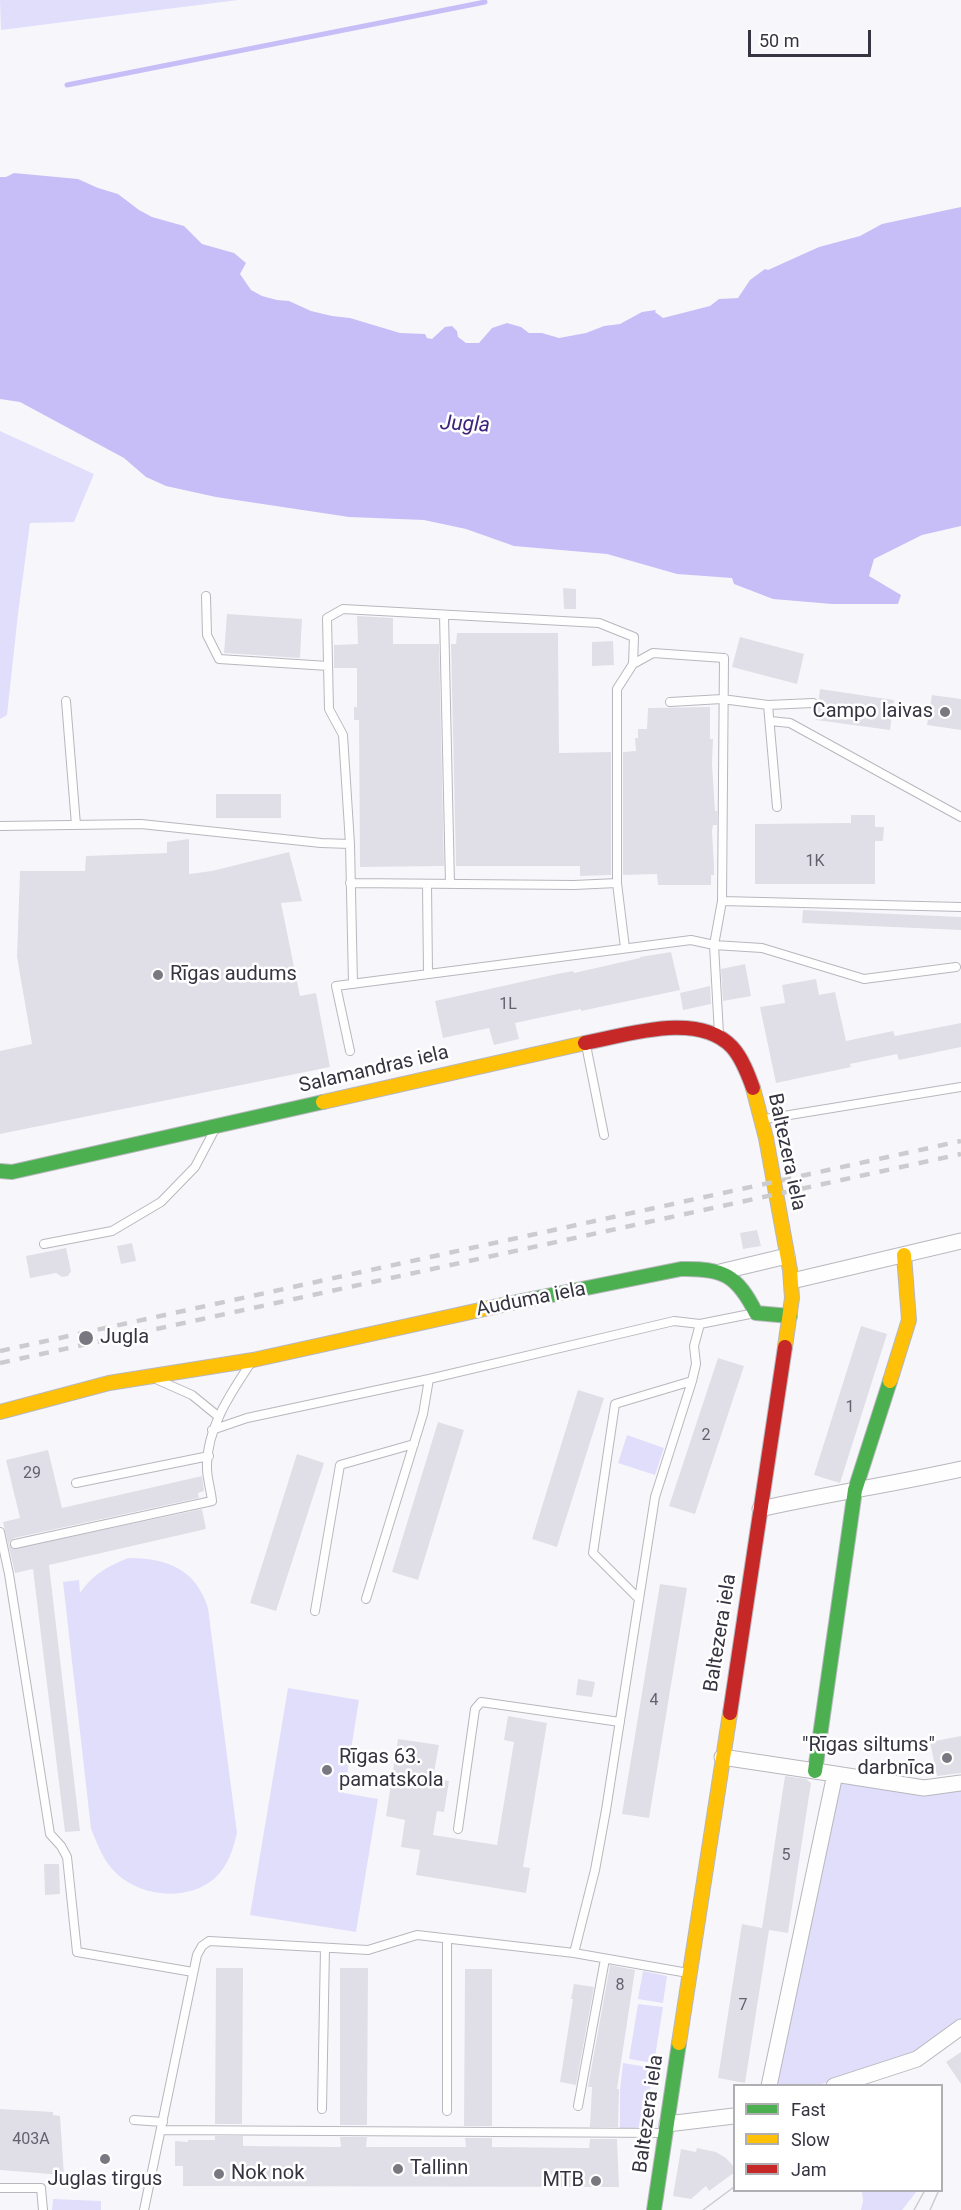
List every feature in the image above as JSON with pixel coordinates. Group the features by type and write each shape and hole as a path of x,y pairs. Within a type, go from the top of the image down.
{"street":[{"name":"Salamandras iela","path":"0,1171 12,1172 585,1043 670,1028 695,1029 719,1036"},
{"name":"Baltezera iela","path":"654,2210 790,1316 792,1281 763,1119 744,1065 733,1046 719,1036"},
{"path":"792,1281 961,1241"},
{"path":"814,1771 855,1490 909,1320 904,1255"},
{"path":"720,1272 787,1256"},
{"name":"Auduma iela","path":"0,1412 109,1383 253,1360 445,1317 681,1269 702,1268 736,1279 748,1295 756,1313"},
{"path":"756,1313 790,1316"},
{"path":"760,1509 961,1469"},
{"path":"722,1757 924,1788 961,1783"},
{"path":"769,2084 836,1774"},
{"path":"837,2084 917,2059 961,2027"},
{"path":"667,2128 733,2116"}],"lane":[{"path":"206,596 207,635 219,659 328,666"},
{"path":"353,984 350,844 344,735 328,709 327,618 344,609 599,623 634,637 633,664"},
{"path":"444,615 450,884"},
{"path":"625,948 617,883 617,688 633,664 653,653 724,658 722,901 714,945 719,1036"},
{"path":"670,702 722,699 768,705 813,703"},
{"path":"66,700 76,825"},
{"path":"768,705 777,807"},
{"path":"770,722 790,723 961,817"},
{"path":"0,826 141,824 350,844"},
{"path":"350,883 574,885 617,883"},
{"path":"427,884 428,974"},
{"path":"722,901 961,906"},
{"path":"350,1051 336,986 691,940 714,945 762,948 864,980 956,967"},
{"path":"585,1043 604,1135"},
{"path":"763,1119 961,1087"},
{"path":"44,1244 112,1231 161,1202 195,1167 218,1124"},
{"path":"212,1430 247,1418 429,1379 674,1321 700,1324 756,1313"},
{"path":"574,1953 595,1870 656,1497 692,1381 696,1364 694,1346 700,1324"},
{"path":"15,1544 212,1501 207,1467 212,1430 253,1360"},
{"path":"149,1376 192,1395 219,1417"},
{"path":"366,1599 423,1414 429,1379"},
{"path":"639,1599 593,1554 615,1404 692,1381"},
{"path":"315,1611 340,1465 414,1444"},
{"path":"76,1483 209,1456"},
{"path":"0,1532 11,1586 50,1834 67,1857 77,1952 194,1972"},
{"path":"458,1829 475,1709 481,1702 620,1722"},
{"path":"144,2210 197,1954 209,1941 368,1950 417,1935 574,1953 690,1973"},
{"path":"447,1939 447,2111"},
{"path":"322,2109 325,1948"},
{"path":"578,2106 604,1959"},
{"path":"134,2120 162,2126 667,2128"},
{"path":"0,2188 41,2188 43,2210"}],"shaded area":[{"path":"0,0 238,0 1,30"},
{"path":"0,431 94,474 74,522 30,523 7,715 0,719"},
{"path":"627,1435 664,1448 655,1475 618,1463"},
{"path":"128,1558 155,1560 178,1568 196,1584 208,1608 237,1833 234,1846 223,1868 215,1878 192,1891 164,1894 126,1881 116,1873 101,1853 91,1829 63,1582 79,1580 80,1593 101,1572"},
{"path":"288,1688 359,1700 344,1793 378,1799 356,1932 250,1915"},
{"path":"839,1780 961,1787 961,2020 916,2054 821,2084 776,2084"},
{"path":"643,1971 667,1976 663,2003 638,1999"},
{"path":"638,2004 663,2007 654,2063 629,2059"},
{"path":"623,2063 653,2068 645,2125 636,2128 620,2129"},
{"path":"862,2192 916,2192 902,2210 861,2210"},
{"path":"53,2199 101,2201 101,2210 52,2210"}],"water":[{"path":"14,173 78,179 118,194 152,217 184,226 202,244 234,253 246,263 240,274 251,290 262,296 289,301 311,311 350,318 400,333 425,334 427,338 432,339 445,327 452,326 457,331 458,337 466,343 479,343 492,328 507,323 521,327 529,333 542,333 559,338 620,324 642,312 656,310 655,312 663,318 710,306 719,299 738,298 750,280 765,269 768,270 819,247 860,236 882,224 961,207 961,526 922,535 874,559 869,576 901,595 898,604 832,604 773,599 734,584 732,578 677,574 607,554 514,546 466,529 424,520 349,517 216,497 166,486 146,477 124,458 20,402 0,399 0,177"}],"building":[{"path":"563,588 576,589 576,609 564,609"},
{"path":"227,614 302,619 300,658 224,653"},
{"path":"357,616 393,618 393,644 439,644 444,866 360,867 359,720 354,720 354,707 357,707 357,668 334,668 334,645 358,644"},
{"path":"457,633 558,633 559,753 611,752 611,875 580,876 580,866 456,866 451,644 456,644"},
{"path":"740,637 804,654 797,684 732,667"},
{"path":"613,641 614,665 592,666 592,642"},
{"path":"820,689 894,700 890,730 816,720"},
{"name":"Campo laivas","path":"932,695 961,699 961,730 927,725"},
{"path":"710,707 710,739 713,739 712,764 715,811 717,811 717,825 713,825 712,831 714,875 711,875 711,885 658,885 657,874 623,875 623,752 636,751 635,738 638,738 638,729 647,729 648,708"},
{"path":"216,794 281,794 281,818 216,818"},
{"path":"851,815 875,815 875,827 884,827 883,841 875,841 875,884 755,884 755,824 851,823"},
{"name":"Rīgas audums","path":"189,839 189,874 212,871 289,852 302,901 281,903 300,996 316,993 330,1067 0,1134 0,1051 32,1044 17,957 20,871 85,871 86,856 167,853 167,842"},
{"path":"803,910 961,917 961,930 802,923"},
{"path":"671,952 680,990 515,1023 519,1039 494,1045 489,1028 443,1038 435,1001"},
{"path":"745,964 751,996 723,1001 721,969"},
{"path":"816,979 819,995 835,992 846,1041 893,1031 895,1036 961,1023 961,1047 899,1060 897,1054 850,1064 851,1067 776,1083 760,1007 785,1003 782,985"},
{"path":"710,986 711,1004 683,1010 680,993"},
{"path":"757,1230 761,1246 743,1249 740,1233"},
{"path":"132,1243 136,1261 121,1264 117,1246"},
{"path":"66,1248 71,1271 68,1276 62,1277 56,1273 30,1278 26,1256"},
{"path":"861,1326 887,1334 840,1483 814,1475"},
{"path":"718,1358 744,1366 695,1514 669,1506"},
{"path":"578,1390 604,1398 557,1547 532,1539"},
{"path":"438,1422 464,1430 418,1580 392,1572"},
{"path":"48,1450 62,1508 202,1476 204,1491 198,1493 199,1498 14,1538 9,1543 13,1549 202,1509 206,1529 49,1565 80,1831 65,1832 33,1569 15,1573 3,1522 20,1518 6,1460"},
{"path":"297,1454 324,1463 276,1611 250,1603"},
{"path":"660,1584 687,1588 649,1818 622,1814"},
{"path":"578,1679 595,1682 592,1697 576,1695"},
{"path":"508,1716 547,1723 523,1867 530,1868 526,1893 416,1875 420,1850 401,1847 405,1820 386,1816 398,1739 439,1745 433,1778 449,1781 444,1812 437,1811 433,1835 497,1845 514,1742 504,1740"},
{"name":"\"Rīgas siltums\" darbnīca","path":"961,1736 961,1773 937,1776 930,1742"},
{"path":"785,1776 806,1779 811,1783 788,1933 769,1930 745,2083 718,2078 742,1924 762,1928"},
{"path":"44,1864 59,1864 60,1894 45,1895"},
{"path":"610,1965 635,1970 617,2089 619,2089 618,2127 590,2127 592,2087 588,2087"},
{"path":"216,1968 243,1968 242,2124 215,2124"},
{"path":"340,1968 368,1968 367,2125 340,2125"},
{"path":"465,1969 492,1969 492,2126 464,2126"},
{"path":"574,1984 594,1987 576,2085 560,2082"},
{"path":"961,2052 961,2084 946,2062"},
{"path":"0,2109 53,2112 53,2115 60,2116 64,2175 0,2170"},
{"name":"Tallinn","path":"215,2136 243,2136 243,2146 341,2147 340,2137 367,2137 366,2147 466,2147 465,2138 492,2138 492,2147 589,2148 590,2139 617,2139 619,2187 183,2186 183,2166 175,2166 175,2141 215,2140"},
{"path":"697,2148 716,2152 733,2166 733,2173 709,2191 706,2186 691,2199 673,2196 681,2149 696,2152"}],"waterway":[{"path":"67,85 485,2"}],"tram line":[{"path":"703,2210 733,2188"},
{"path":"914,2210 924,2192"},
{"path":"930,2210 938,2192"}],"railway":[{"path":"0,1351 961,1141"},
{"path":"0,1363 961,1154"}],"traffic: fast":[{"path":"0,1171 12,1172 323,1102"},
{"path":"507,1304 681,1269 696,1269 718,1272 727,1276 742,1290 756,1313 790,1316"},
{"path":"815,1771 855,1490 890,1381"},
{"path":"654,2210 679,2043"}],"traffic: slow":[{"path":"323,1102 585,1043"},
{"path":"753,1088 766,1138 790,1270 792,1298 785,1347"},
{"path":"890,1381 909,1320 904,1255"},
{"path":"0,1412 109,1383 253,1360 507,1304"},
{"path":"679,2043 730,1713"}],"traffic: jam":[{"path":"585,1043 662,1028 701,1030 718,1036 736,1051 753,1088"},
{"path":"730,1713 785,1347"}],"place":[{"name":"Campo laivas","path":"945,712"},
{"name":"Rīgas audums","path":"158,975"},
{"name":"Jugla","path":"86,1338"},
{"name":"\"Rīgas siltums\" darbnīca","path":"947,1758"},
{"name":"Rīgas 63. pamatskola","path":"327,1770"},
{"name":"Juglas tirgus","path":"105,2159"},
{"name":"Tallinn","path":"398,2169"},
{"name":"Nok nok","path":"219,2174"},
{"name":"MTB","path":"596,2181"}]}
